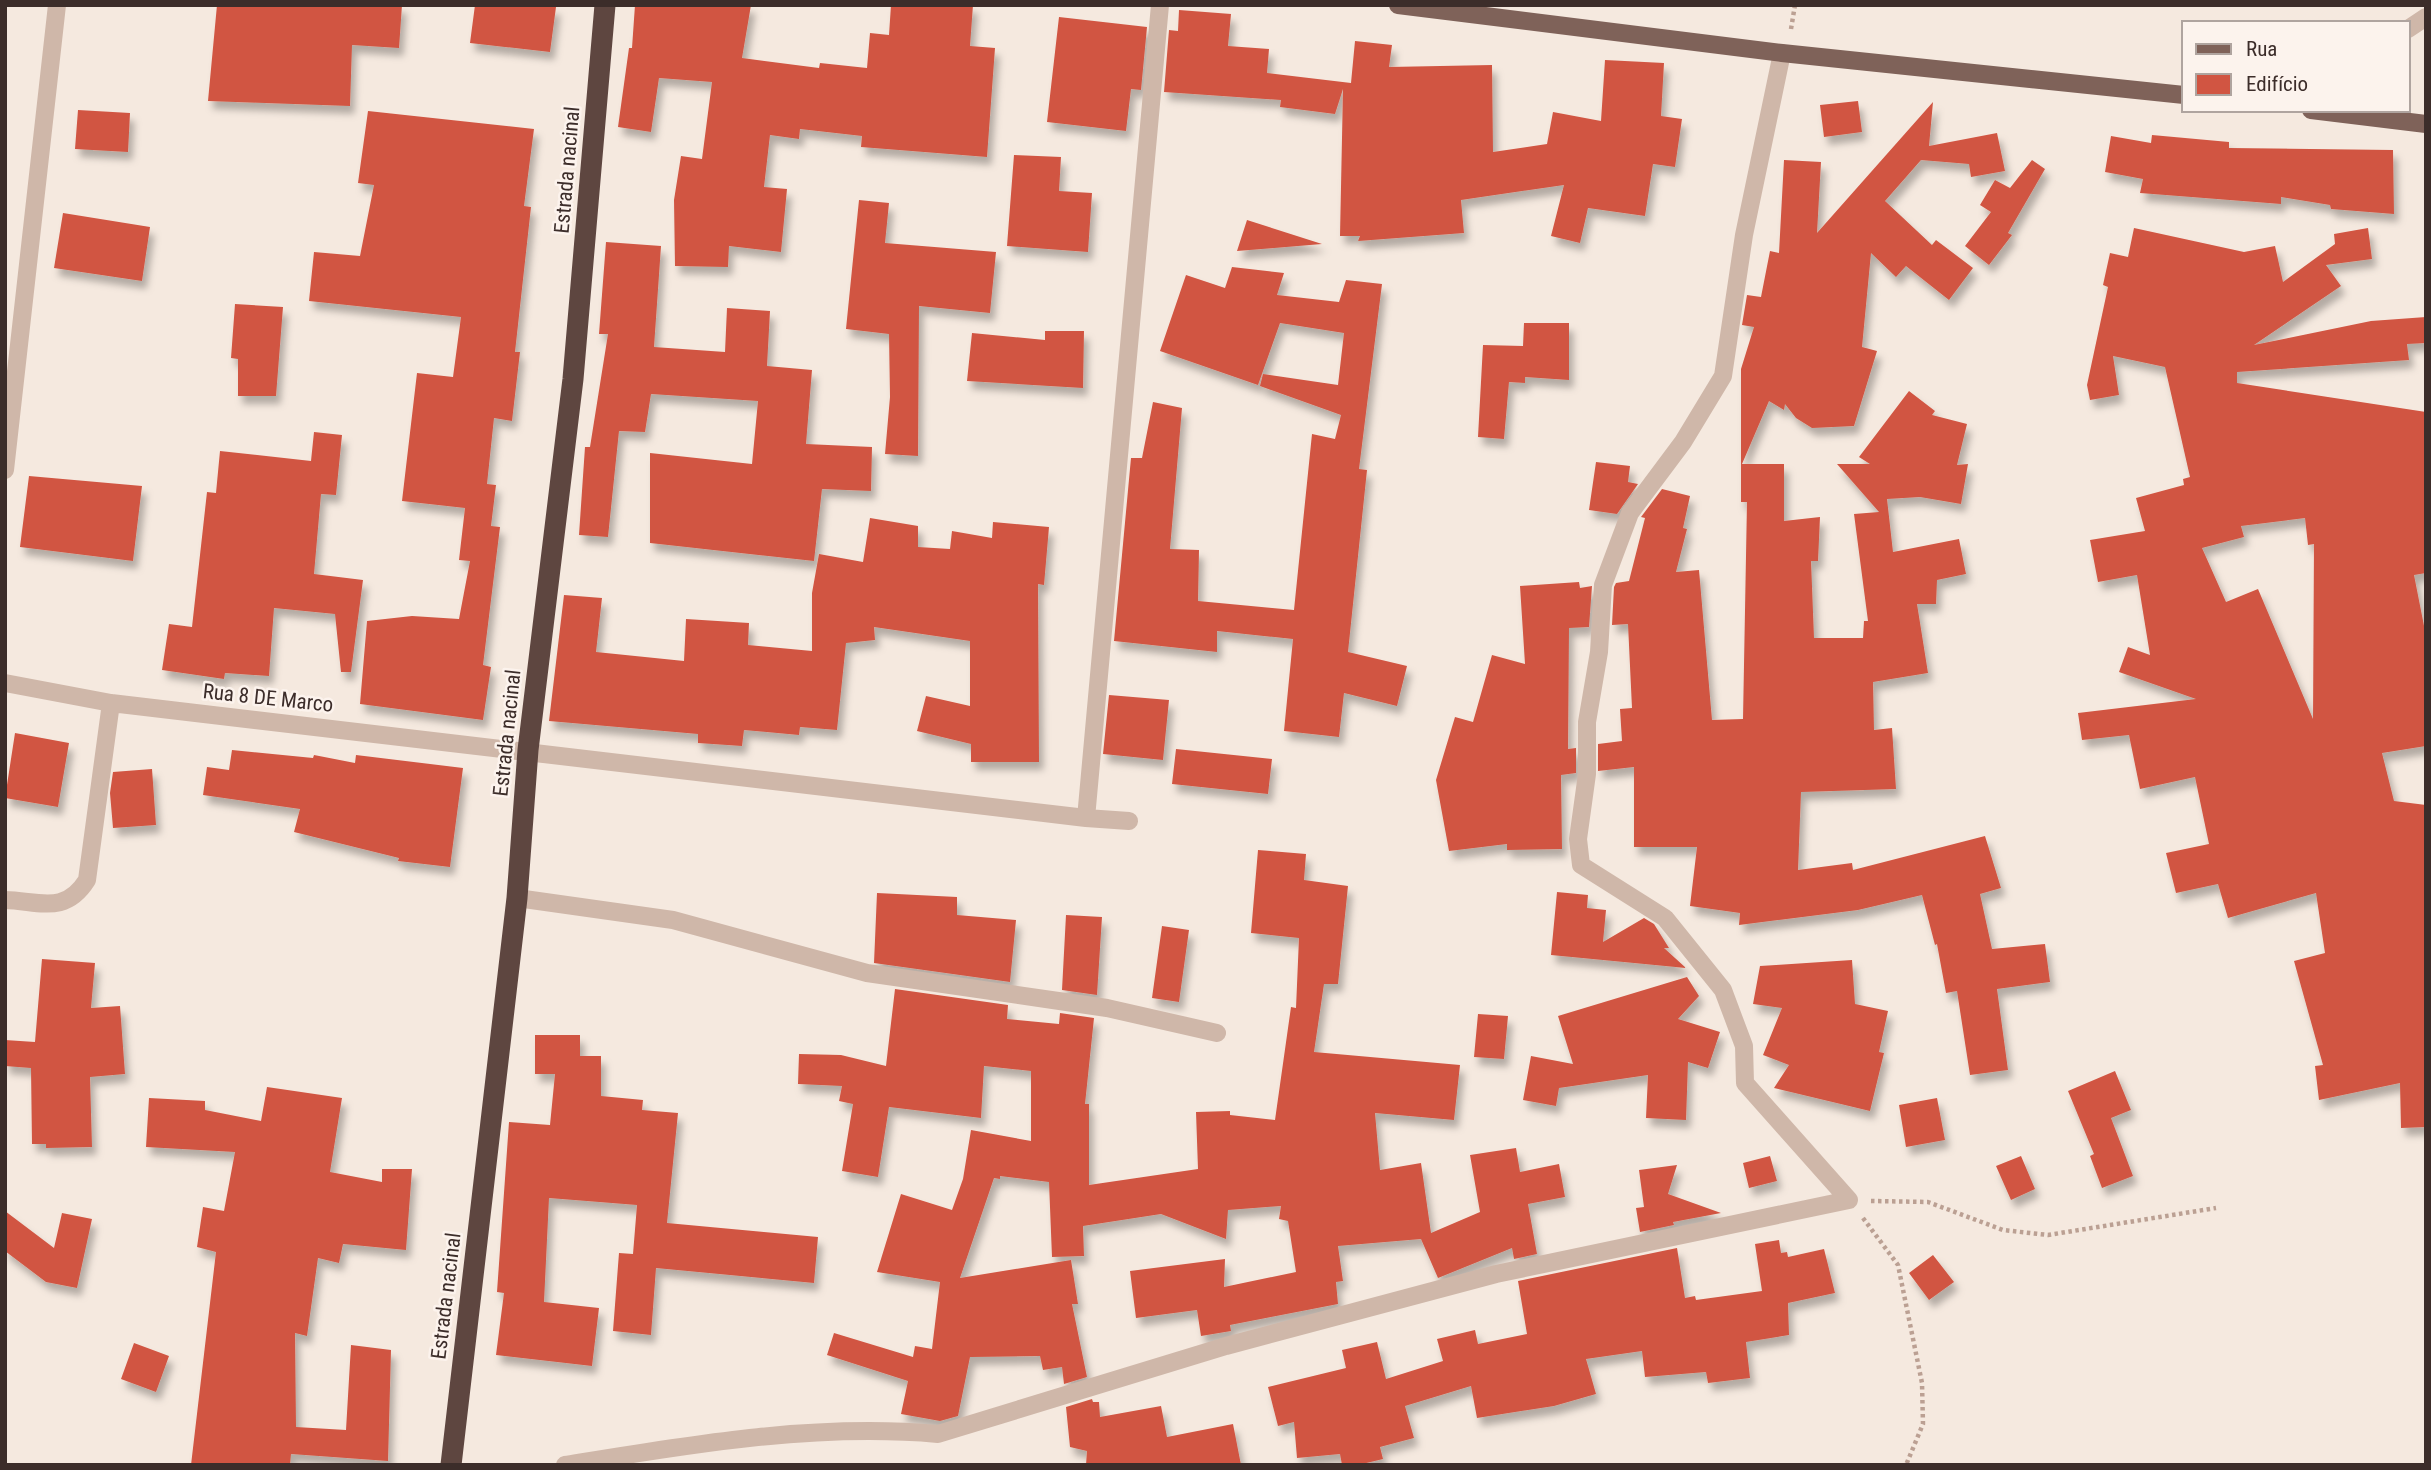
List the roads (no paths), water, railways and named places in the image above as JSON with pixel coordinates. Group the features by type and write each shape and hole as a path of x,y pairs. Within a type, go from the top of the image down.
{"highway":[{"name":"Estrada nacinal","path":"451,1465 517,898 528,750 573,379 605,5"}],"main road":[{"path":"1398,5 1783,53 2182,95"},
{"path":"2337,112 2426,124"}],"street":[{"path":"5,470 57,5"},
{"path":"1086,818 1160,5"},
{"path":"2410,28 2426,16"},
{"path":"565,1465 690,1445 790,1434 905,1431 938,1434 1226,1346 1496,1274 1849,1200 1745,1083 1744,1046 1723,990 1665,918 1581,865 1578,839 1587,774 1587,722 1599,652 1602,585 1630,513 1682,442 1723,376 1744,235 1783,53"},
{"name":"Rua 8 DE Marco","path":"5,684 111,703 1129,821"},
{"path":"5,900 61,904 79,894 88,880 111,703"},
{"path":"517,898 673,920 867,973 1107,1007 1217,1033"}]}
